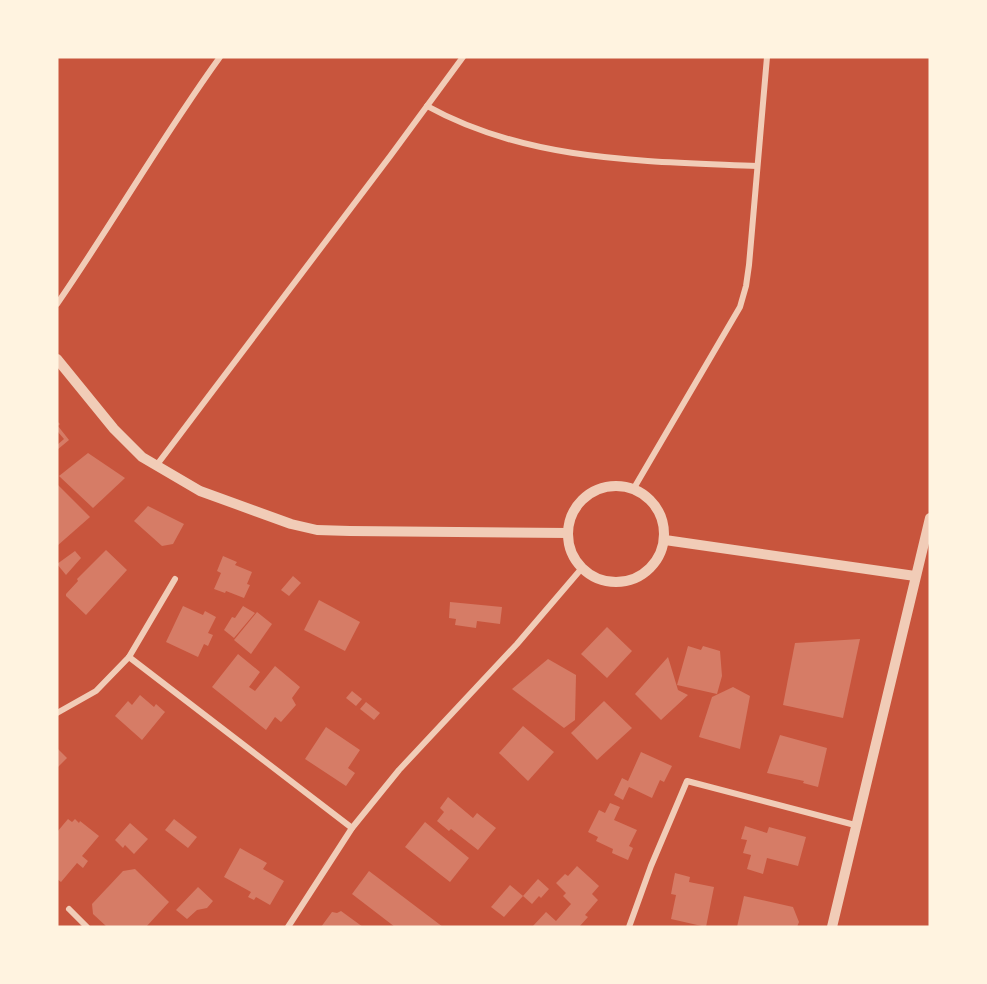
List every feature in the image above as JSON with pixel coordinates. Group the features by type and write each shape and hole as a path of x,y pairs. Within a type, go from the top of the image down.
{"street":[{"path":"57,304 87,261 187,103 220,57"},
{"path":"156,466 463,57"},
{"path":"634,488 740,307 749,265 767,57"},
{"path":"427,106 471,128 528,145 574,153 643,160 757,166"},
{"path":"57,359 114,429 142,457 200,491 291,524 317,530 568,533"},
{"path":"617,485 634,488 656,506 664,521 665,540 661,554 645,573 629,581 609,582 599,579 582,568 572,555 568,533 572,515 584,498 603,487 617,485"},
{"path":"832,927 930,518"},
{"path":"665,540 915,576"},
{"path":"288,927 352,828 399,770 516,644 582,568"},
{"path":"57,713 96,691 129,657 175,579"},
{"path":"129,657 352,828"},
{"path":"629,927 651,866 687,781 855,825"},
{"path":"69,909 87,927"}],"building":[{"path":"57,421 60,424 58,426 69,440 57,450 57,445 64,439 57,433"},
{"path":"88,453 125,478 93,508 59,476"},
{"path":"57,484 90,517 57,546"},
{"path":"148,506 184,524 173,544 162,546 134,521"},
{"path":"106,550 127,570 86,615 66,594 78,581 77,579"},
{"path":"75,551 81,558 66,575 57,564"},
{"path":"223,556 237,562 235,565 252,572 247,584 250,585 244,598 214,589 221,573 217,571"},
{"path":"293,576 301,583 289,596 281,590"},
{"path":"319,600 360,622 345,651 304,630"},
{"path":"450,602 502,607 500,624 477,621 476,628 455,625 456,619 449,618"},
{"path":"183,606 203,615 205,611 216,617 208,633 213,635 208,646 204,644 198,657 166,642"},
{"path":"243,606 255,613 234,638 224,630"},
{"path":"257,612 272,624 251,654 234,640"},
{"path":"607,627 632,651 607,678 581,654"},
{"path":"860,639 843,718 783,705 795,643"},
{"path":"688,646 701,650 703,646 720,651 722,676 717,694 677,685"},
{"path":"238,654 260,672 249,687 255,691 275,666 300,687 292,698 296,705 281,722 275,717 266,730 212,687"},
{"path":"668,657 678,690 688,695 661,720 635,694"},
{"path":"548,659 576,675 575,720 564,728 512,689"},
{"path":"733,687 750,696 740,749 699,737 712,697"},
{"path":"352,691 362,699 356,706 346,698"},
{"path":"140,695 154,707 156,704 165,712 142,740 115,716 128,701 132,705"},
{"path":"604,701 632,728 597,760 571,733"},
{"path":"366,702 380,713 374,720 360,709"},
{"path":"523,726 554,752 528,781 499,753"},
{"path":"326,727 360,750 348,768 355,773 346,786 305,759"},
{"path":"780,735 827,748 818,787 803,783 804,781 767,773"},
{"path":"57,748 67,758 57,768"},
{"path":"641,752 672,766 664,782 660,780 652,798 629,787 623,800 614,795 622,778 628,781"},
{"path":"448,797 473,818 477,813 496,828 478,850 437,821 444,812 440,808"},
{"path":"610,803 620,807 614,820 637,830 629,846 633,848 628,860 612,853 613,849 596,841 598,837 588,832 599,810 605,813"},
{"path":"68,819 72,822 75,819 79,823 80,821 99,836 82,856 88,861 83,868 77,863 61,882 57,879 57,832"},
{"path":"174,819 197,837 188,848 165,830"},
{"path":"425,822 469,858 450,882 405,847"},
{"path":"130,823 148,839 134,854 125,845 123,848 115,840"},
{"path":"745,826 767,833 769,827 806,837 798,866 767,858 763,874 747,869 751,855 743,853 747,840 741,839"},
{"path":"240,848 267,863 263,869 284,881 270,905 256,897 254,900 248,897 251,892 224,877"},
{"path":"577,866 599,886 592,894 598,900 585,915 588,917 579,927 532,927 546,912 556,921 571,904 563,896 566,893 556,883 565,874 568,876"},
{"path":"135,869 169,902 146,927 107,927 93,914 92,904 123,871"},
{"path":"369,871 443,927 395,927 352,894"},
{"path":"675,873 690,877 689,882 714,887 706,927 671,919 676,895 671,894"},
{"path":"538,879 549,889 532,904 523,896"},
{"path":"510,885 523,896 504,917 491,907"},
{"path":"198,887 213,901 207,908 197,910 187,919 176,910"},
{"path":"744,896 793,907 799,922 797,927 737,927"},
{"path":"341,911 363,927 321,927 332,912"}]}
